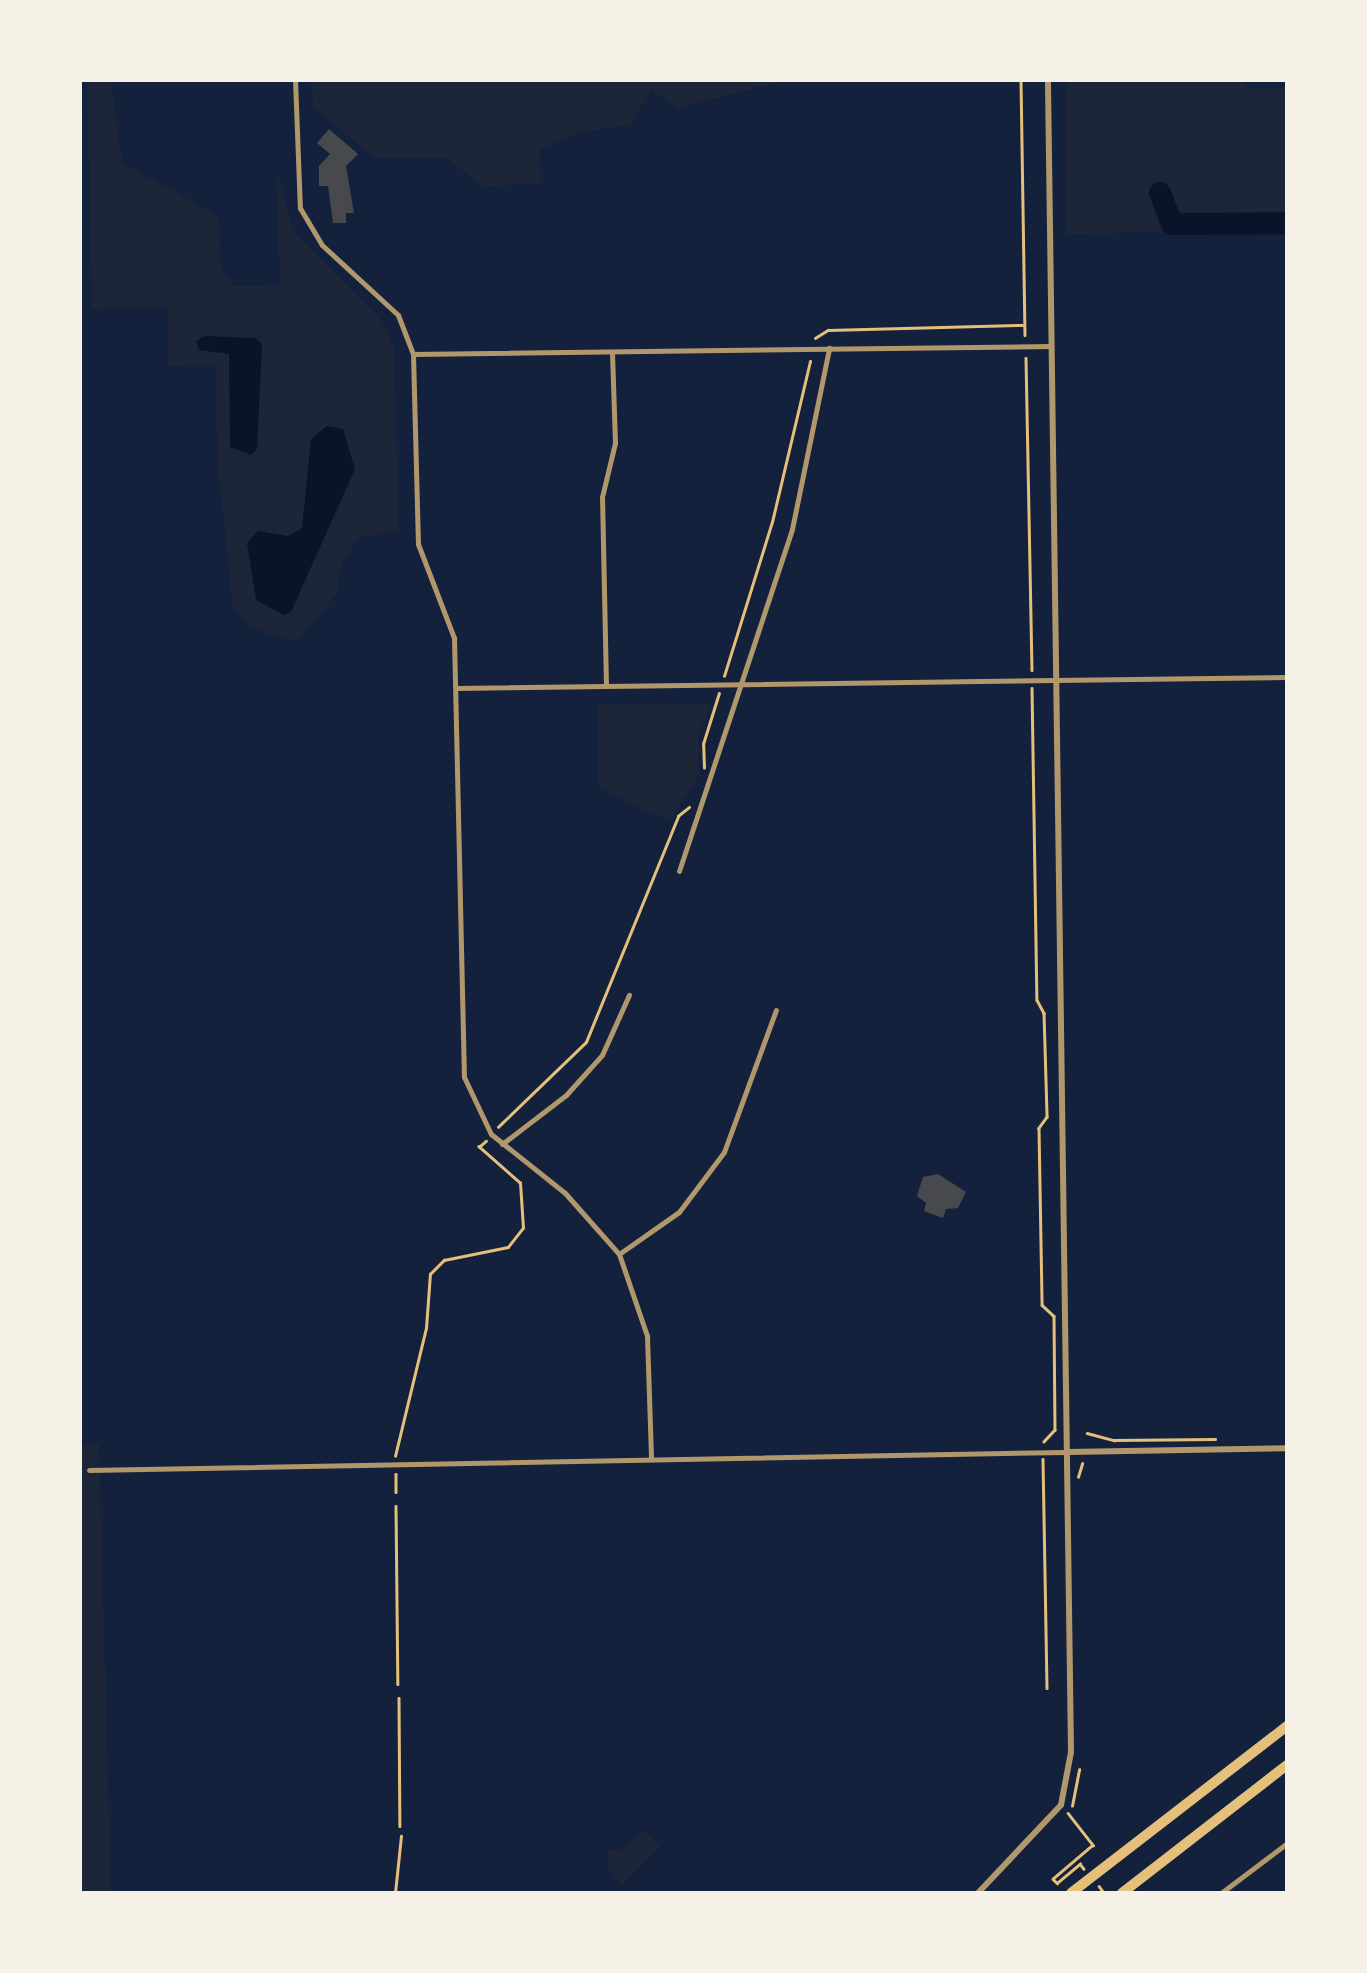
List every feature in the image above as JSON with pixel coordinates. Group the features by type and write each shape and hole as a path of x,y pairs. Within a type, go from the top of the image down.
{"highway":[{"path":"1072,1893 1287,1726"},
{"path":"1122,1893 1287,1765"}],"street":[{"path":"295,80 300,208 322,245 398,314 412,354 418,544 454,638 464,1077 474,1109 502,1144 565,1193 619,1254 647,1336 651,1459"},
{"path":"978,1893 1061,1805 1071,1752 1048,80"},
{"path":"412,354 1051,346"},
{"path":"679,871 792,530 829,348"},
{"path":"606,686 602,497 615,443 612,352"},
{"path":"456,688 1287,676"},
{"path":"502,1144 566,1094 602,1055 629,995"},
{"path":"619,1254 679,1212 724,1152 776,1010"},
{"path":"90,1470 1287,1448"},
{"path":"1221,1893 1287,1843"},
{"path":"1234,1883 1241,1893"}],"path":[{"path":"1022,80 1025,337"},
{"path":"815,342 817,332 828,330 1024,325"},
{"path":"726,668 772,522 811,356"},
{"path":"1026,356 1032,669"},
{"path":"1032,688 1037,1000 1044,1013 1048,1118 1039,1128 1042,1305 1054,1316 1055,1430 1044,1446"},
{"path":"704,776 702,744 716,703"},
{"path":"497,1128 586,1042 678,816 694,803"},
{"path":"395,1456 426,1328 430,1274 444,1260 508,1248 523,1228 520,1184 479,1147 486,1140"},
{"path":"1088,1433 1114,1440 1229,1438"},
{"path":"1043,1458 1047,1688"},
{"path":"396,1468 396,1492"},
{"path":"396,1506 398,1684"},
{"path":"399,1698 400,1826"},
{"path":"395,1893 401,1836"},
{"path":"1090,1848 1053,1878 1057,1883 1080,1864 1104,1893"}],"shaded area":[{"path":"87,80 111,80 122,163 219,216 221,270 234,286 280,285 276,171 295,234 379,318 394,347 399,530 358,538 342,563 336,595 297,642 250,628 233,607 217,461 216,365 168,366 167,307 92,309"},
{"path":"312,80 787,80 678,108 651,90 631,125 579,132 540,150 541,184 482,186 447,158 375,158 313,107"},
{"path":"1065,80 1238,80 1251,88 1287,88 1287,230 1067,234"},
{"path":"205,336 255,338 262,344 257,449 251,455 230,447 229,354 199,350 196,341"},
{"path":"327,426 343,429 355,469 291,612 284,615 256,600 247,543 258,531 288,536 302,528 311,439"},
{"path":"598,704 710,704 698,739 699,775 669,821 599,788"},
{"path":"80,1444 99,1444 111,1893 80,1893"},
{"path":"644,1830 660,1847 623,1884 608,1868 608,1850 623,1849"}],"building":[{"path":"329,129 358,154 346,166 354,213 346,213 346,223 333,223 328,186 319,186 319,166 330,154 317,143"},
{"path":"938,1174 966,1192 958,1208 946,1209 943,1218 924,1211 926,1203 917,1196 923,1177"}],"waterway":[{"path":"1160,193 1172,224 1287,223"}]}
